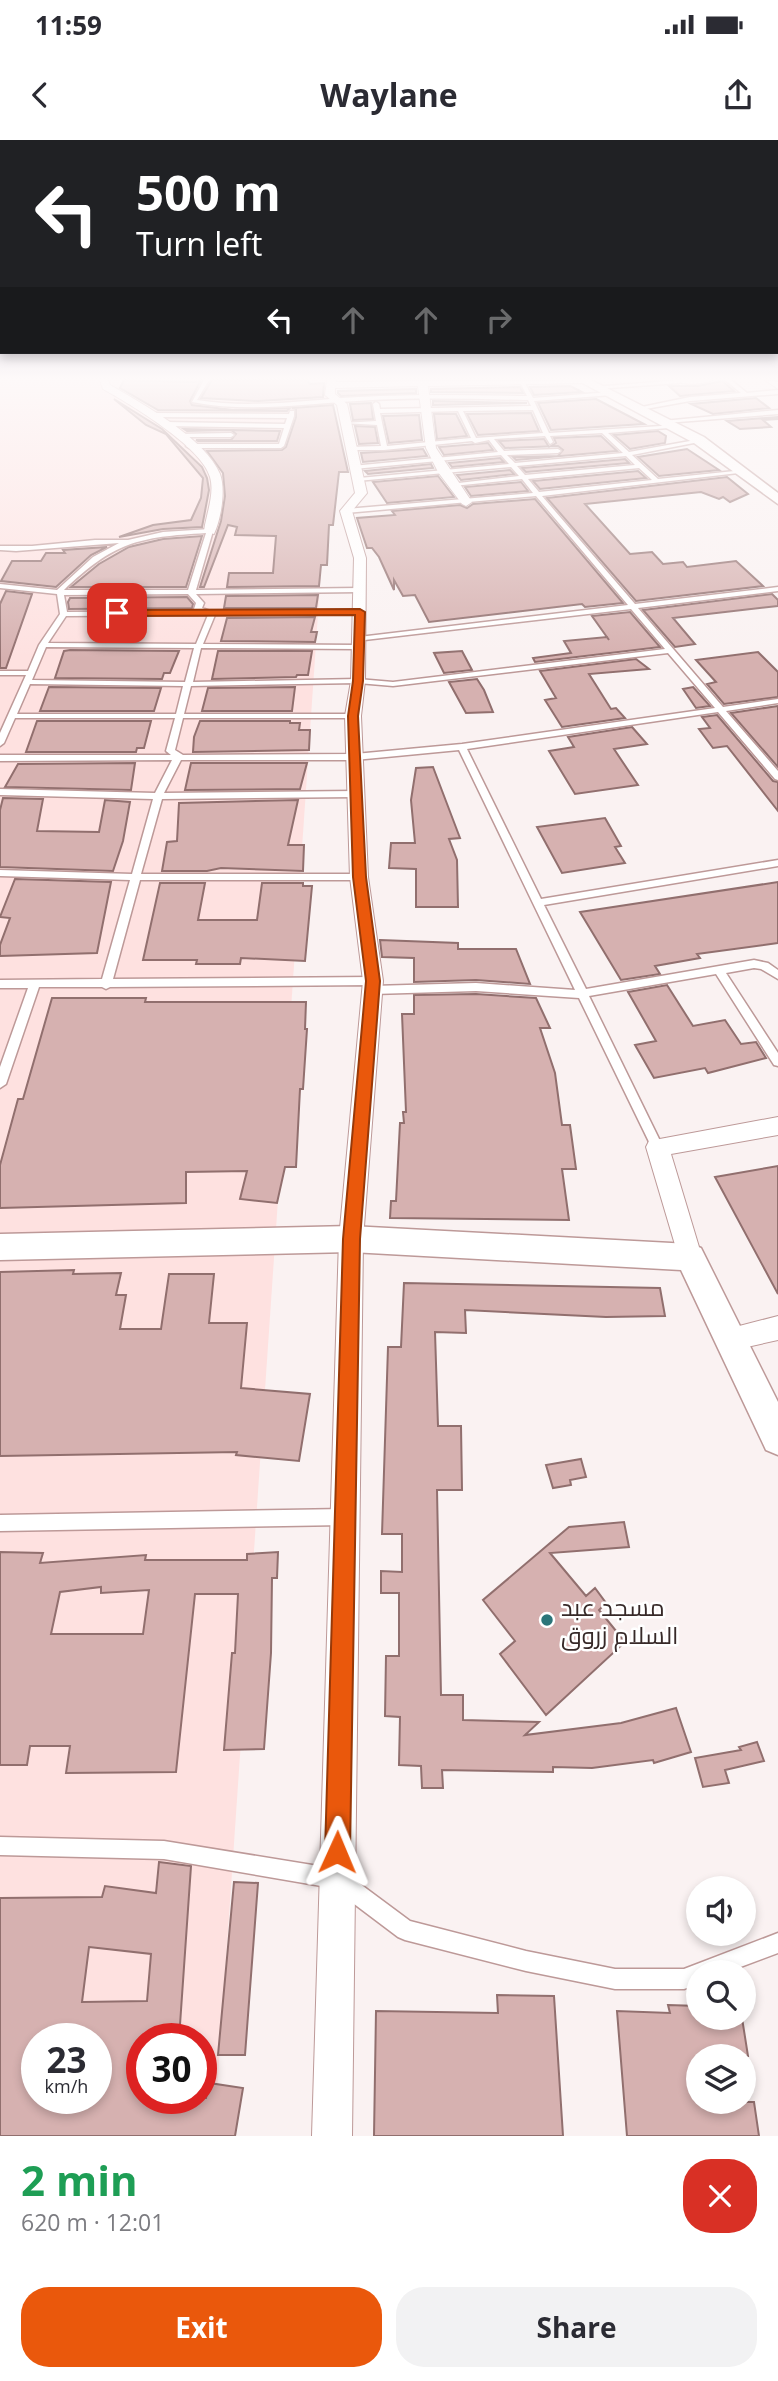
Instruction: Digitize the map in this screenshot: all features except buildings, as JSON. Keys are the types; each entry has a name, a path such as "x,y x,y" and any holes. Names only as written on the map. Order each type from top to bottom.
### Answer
{"street":[{"path":"210,531 217,481 215,473"},
{"path":"332,2136 351,1239 373,985 359,877 353,716 358,681 360,558 346,511 361,493 356,473"},
{"path":"445,473 466,502"},
{"path":"746,473 772,489 778,500"},
{"path":"778,1126 657,1147 690,1257 778,1438"},
{"path":"0,1247 351,1239 690,1257"},
{"path":"729,1339 778,1328"}],"lane":[{"path":"521,473 778,777"},
{"path":"453,484 561,473"},
{"path":"577,473 591,489"},
{"path":"648,473 657,482"},
{"path":"346,511 466,502 734,473"},
{"path":"0,548 31,550 94,540 127,541 151,535 210,531 191,593"},
{"path":"60,590 83,567 127,541"},
{"path":"0,586 70,593 191,593 360,601"},
{"path":"43,645 198,647 359,643 778,589"},
{"path":"0,743 43,645 64,614 60,590"},
{"path":"191,593 200,603 198,609 212,614"},
{"path":"64,614 212,614 360,601"},
{"path":"179,756 170,751 198,647 212,614"},
{"path":"0,673 28,677 188,684 358,681 393,684 672,650"},
{"path":"0,758 355,757 463,747 778,701"},
{"path":"12,716 353,716"},
{"path":"463,747 657,1147"},
{"path":"106,985 158,796 179,756"},
{"path":"0,792 158,796 356,794"},
{"path":"538,903 778,863"},
{"path":"0,873 136,877 359,877"},
{"path":"0,985 373,985 581,994 718,968 754,964 764,966 778,975"},
{"path":"718,968 778,1062"},
{"path":"0,1084 34,985"},
{"path":"0,1523 344,1517"},
{"path":"0,1846 164,1850 337,1879 405,1930 526,1961 615,1979 686,1978"},
{"path":"734,1960 778,1943"}],"shaded area":[{"path":"0,473 328,473 217,2092 217,2023 126,2023 126,2114 216,2114 214,2136 0,2136"}],"place":[{"name":"مسجد عبد السلام زروق","path":"547,1620"}],"route":[{"path":"117,613 360,612 358,681 353,716 359,877 373,981 351,1239 337,1852"}]}
